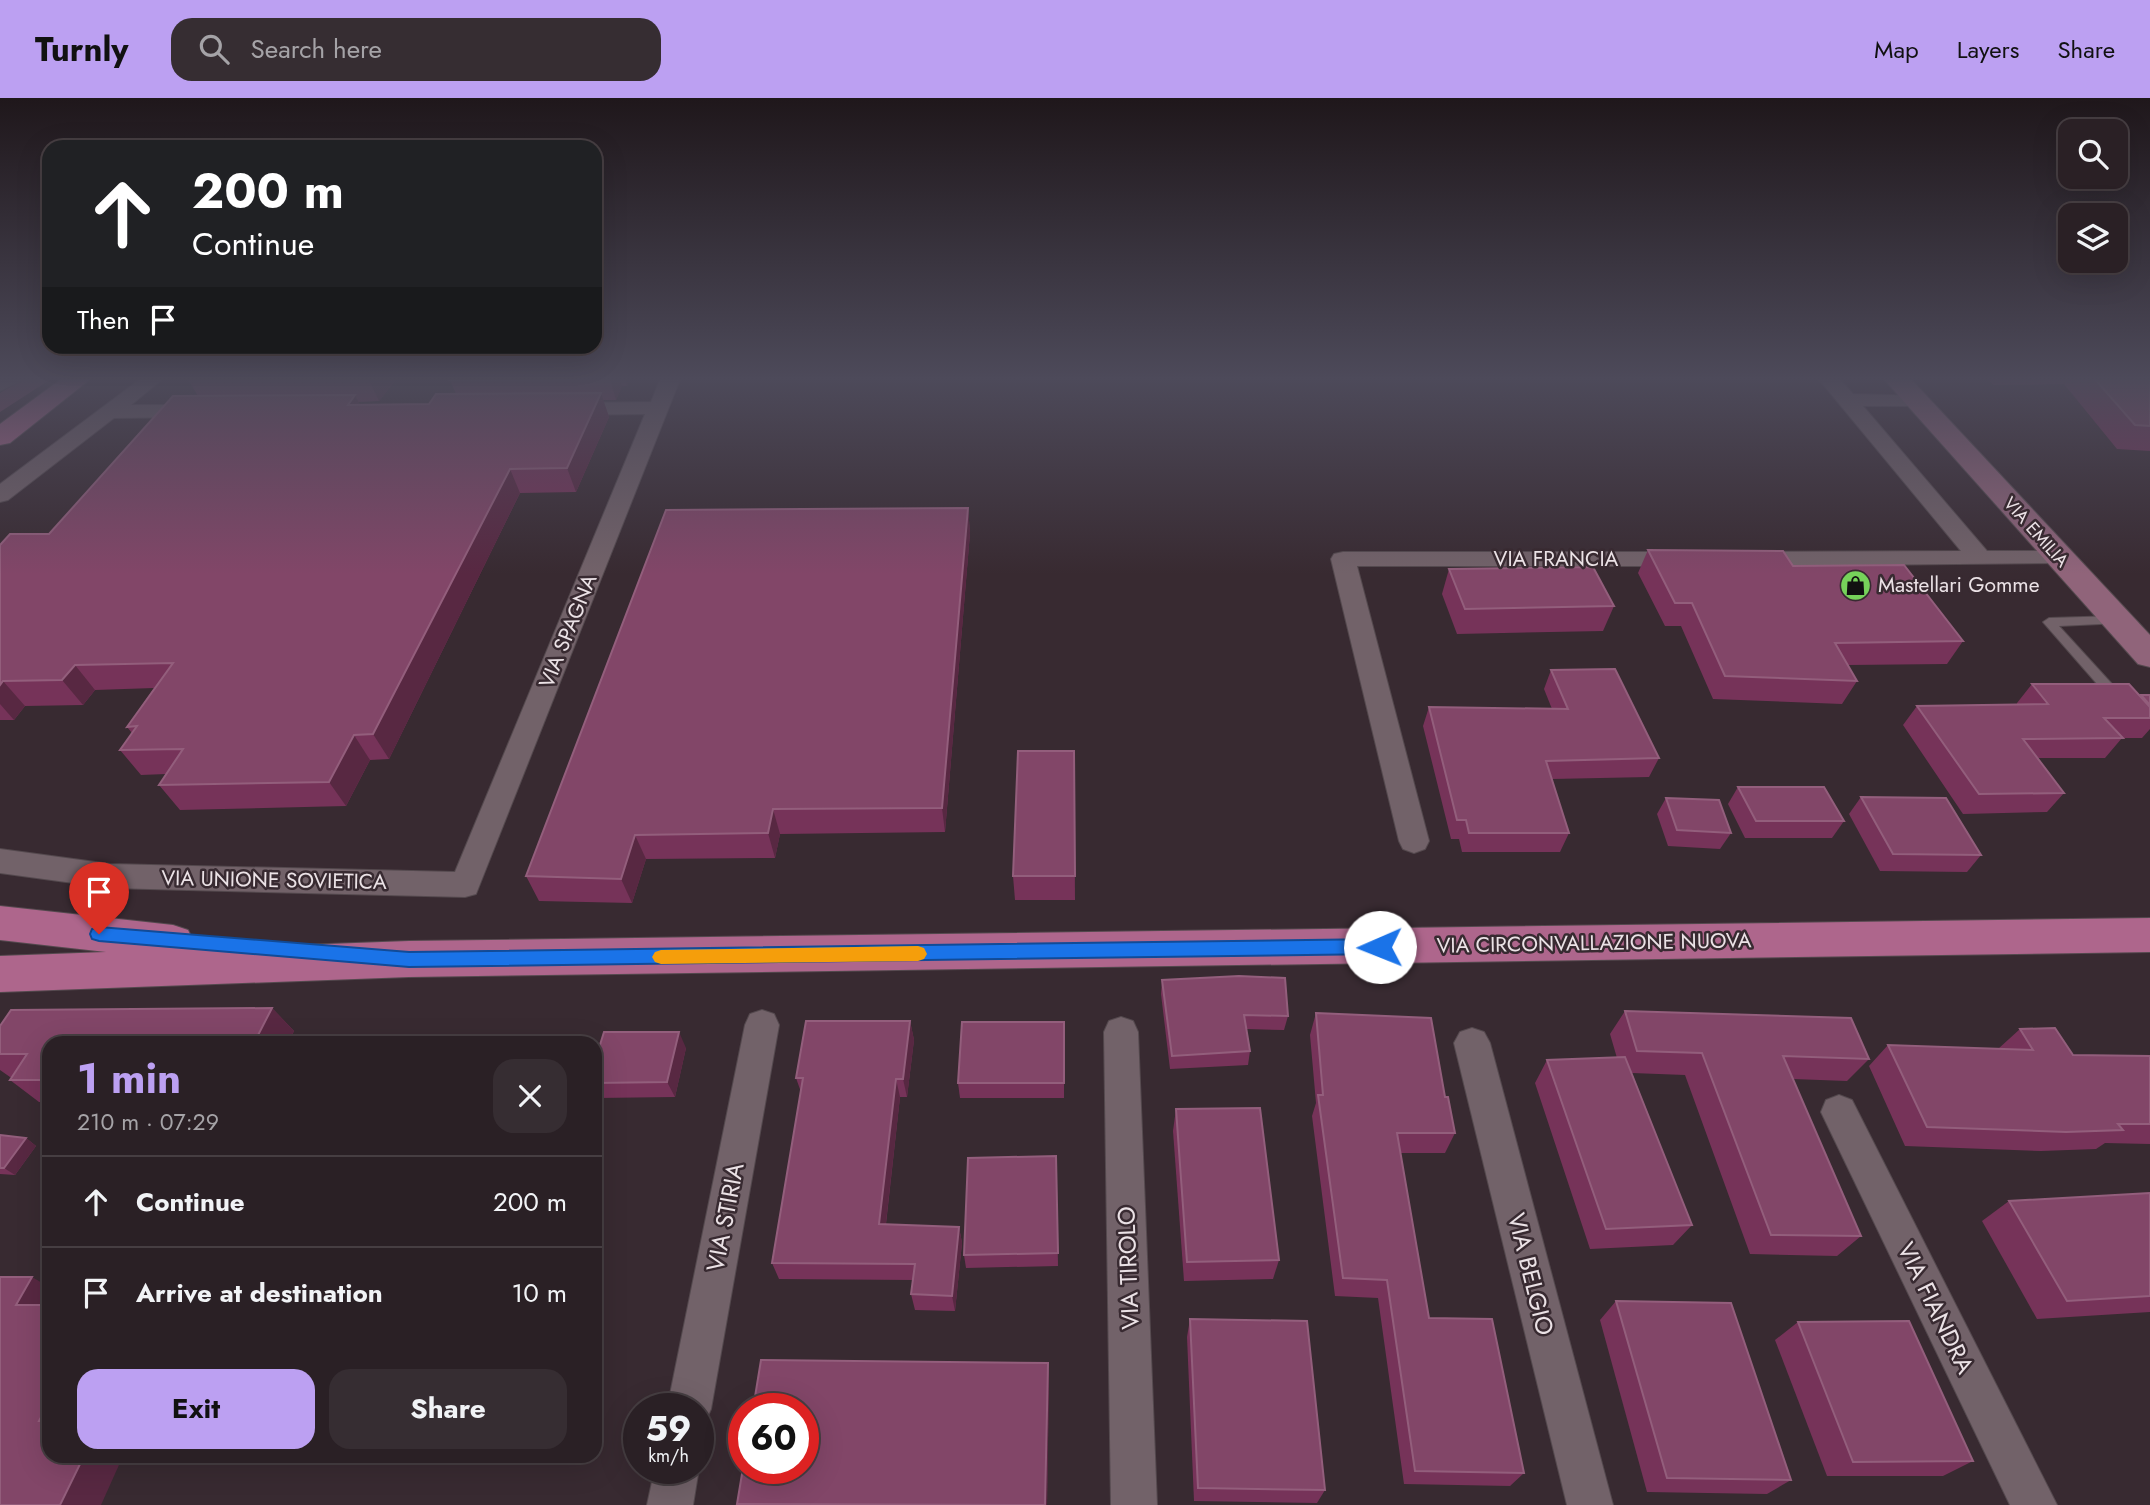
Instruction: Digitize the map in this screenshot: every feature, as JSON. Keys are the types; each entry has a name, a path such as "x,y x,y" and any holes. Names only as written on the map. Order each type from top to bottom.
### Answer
{"main road":[{"name":"VIA EMILIA","path":"1955,443 2150,656"},
{"path":"0,923 173,942"},
{"name":"VIA CIRCONVALLAZIONE NUOVA","path":"0,974 409,959 2150,935"},
{"name":"VIA CIRCONVALLAZIONE NUOVA","path":"0,951 173,942 409,959"}],"street":[{"path":"0,495 67,443"},
{"name":"VIA SPAGNA","path":"465,885 644,443"},
{"path":"1883,443 1980,558"},
{"name":"VIA FRANCIA","path":"1414,841 1343,559 2060,558"},
{"name":"VIA UNIONE SOVIETICA","path":"0,861 110,876 465,885"},
{"name":"VIA STIRIA","path":"692,1393 762,1025"},
{"name":"VIA TIROLO","path":"1121,1032 1134,1505"},
{"name":"VIA BELGIO","path":"1472,1043 1591,1505"},
{"name":"VIA FIANDRA","path":"1839,1112 2034,1505"},
{"path":"670,1505 674,1484"}],"lane":[{"path":"2117,620 2049,622 2122,704"}],"building":[{"path":"131,443 578,443 567,468 510,469 373,734 354,735 329,782 159,785 183,749 120,750 137,726 127,727 173,663 75,665 62,680 3,681 0,685 0,545 10,534 49,534"},
{"path":"968,508 942,808 773,809 768,833 635,835 621,879 526,876 666,510"},
{"path":"1648,550 1783,551 1793,566 1904,565 1963,641 1835,643 1857,681 1725,676 1692,603 1675,603"},
{"path":"1593,567 1614,606 1465,609 1449,569"},
{"path":"1615,669 1659,758 1546,761 1569,833 1469,833 1466,820 1457,820 1429,707 1568,709 1551,670"},
{"path":"2032,684 2129,684 2150,707 2150,718 2104,718 2123,738 2023,739 2064,793 1979,794 1917,706 2048,704"},
{"path":"2141,695 2150,695 2150,705"},
{"path":"1018,751 1074,751 1075,876 1013,876"},
{"path":"1738,787 1824,787 1844,821 1756,821"},
{"path":"1861,797 1946,798 1981,855 1893,854"},
{"path":"1666,798 1719,800 1731,833 1677,830"},
{"path":"1239,976 1285,978 1288,1016 1244,1015 1250,1051 1172,1056 1162,980"},
{"path":"272,1008 258,1036 42,1036 42,1080 10,1080 27,1054 0,1054 0,1026 11,1010"},
{"path":"1625,1011 1851,1018 1869,1059 1783,1056 1861,1236 1771,1235 1702,1053 1637,1051"},
{"path":"1316,1013 1431,1018 1445,1097 1448,1097 1455,1133 1397,1133 1429,1318 1492,1319 1524,1473 1415,1471 1387,1280 1343,1278 1318,1095 1323,1095"},
{"path":"806,1021 910,1021 903,1079 896,1079 879,1224 959,1227 952,1296 911,1294 915,1264 772,1263 803,1078 796,1078"},
{"path":"962,1022 1064,1022 1064,1083 958,1083"},
{"path":"2055,1028 2073,1055 2150,1056 2150,1124 2118,1124 2123,1130 2066,1132 1927,1127 1888,1045 2033,1050 2020,1029"},
{"path":"604,1032 679,1032 667,1082 602,1083"},
{"path":"1625,1057 1692,1225 1606,1229 1547,1060"},
{"path":"1260,1108 1279,1260 1187,1262 1176,1109"},
{"path":"0,1135 26,1138 4,1168 0,1168"},
{"path":"1056,1156 1058,1253 964,1255 968,1158"},
{"path":"2150,1193 2150,1296 2067,1301 2009,1201"},
{"path":"0,1277 32,1277 16,1305 42,1305 42,1415 39,1421 42,1421 42,1463 81,1463 60,1505 0,1505"},
{"path":"1616,1301 1731,1303 1791,1480 1667,1478"},
{"path":"1190,1319 1307,1321 1325,1490 1198,1488"},
{"path":"1909,1321 1973,1461 1853,1462 1798,1322"},
{"path":"761,1360 1048,1363 1045,1505 737,1504 740,1484 819,1484 819,1393 756,1393"}],"slow traffic":[{"path":"661,957 918,954"}],"place":[{"name":"Mastellari Gomme","path":"1855,585"}],"route":[{"path":"99,934 409,959 1380,947"}]}
